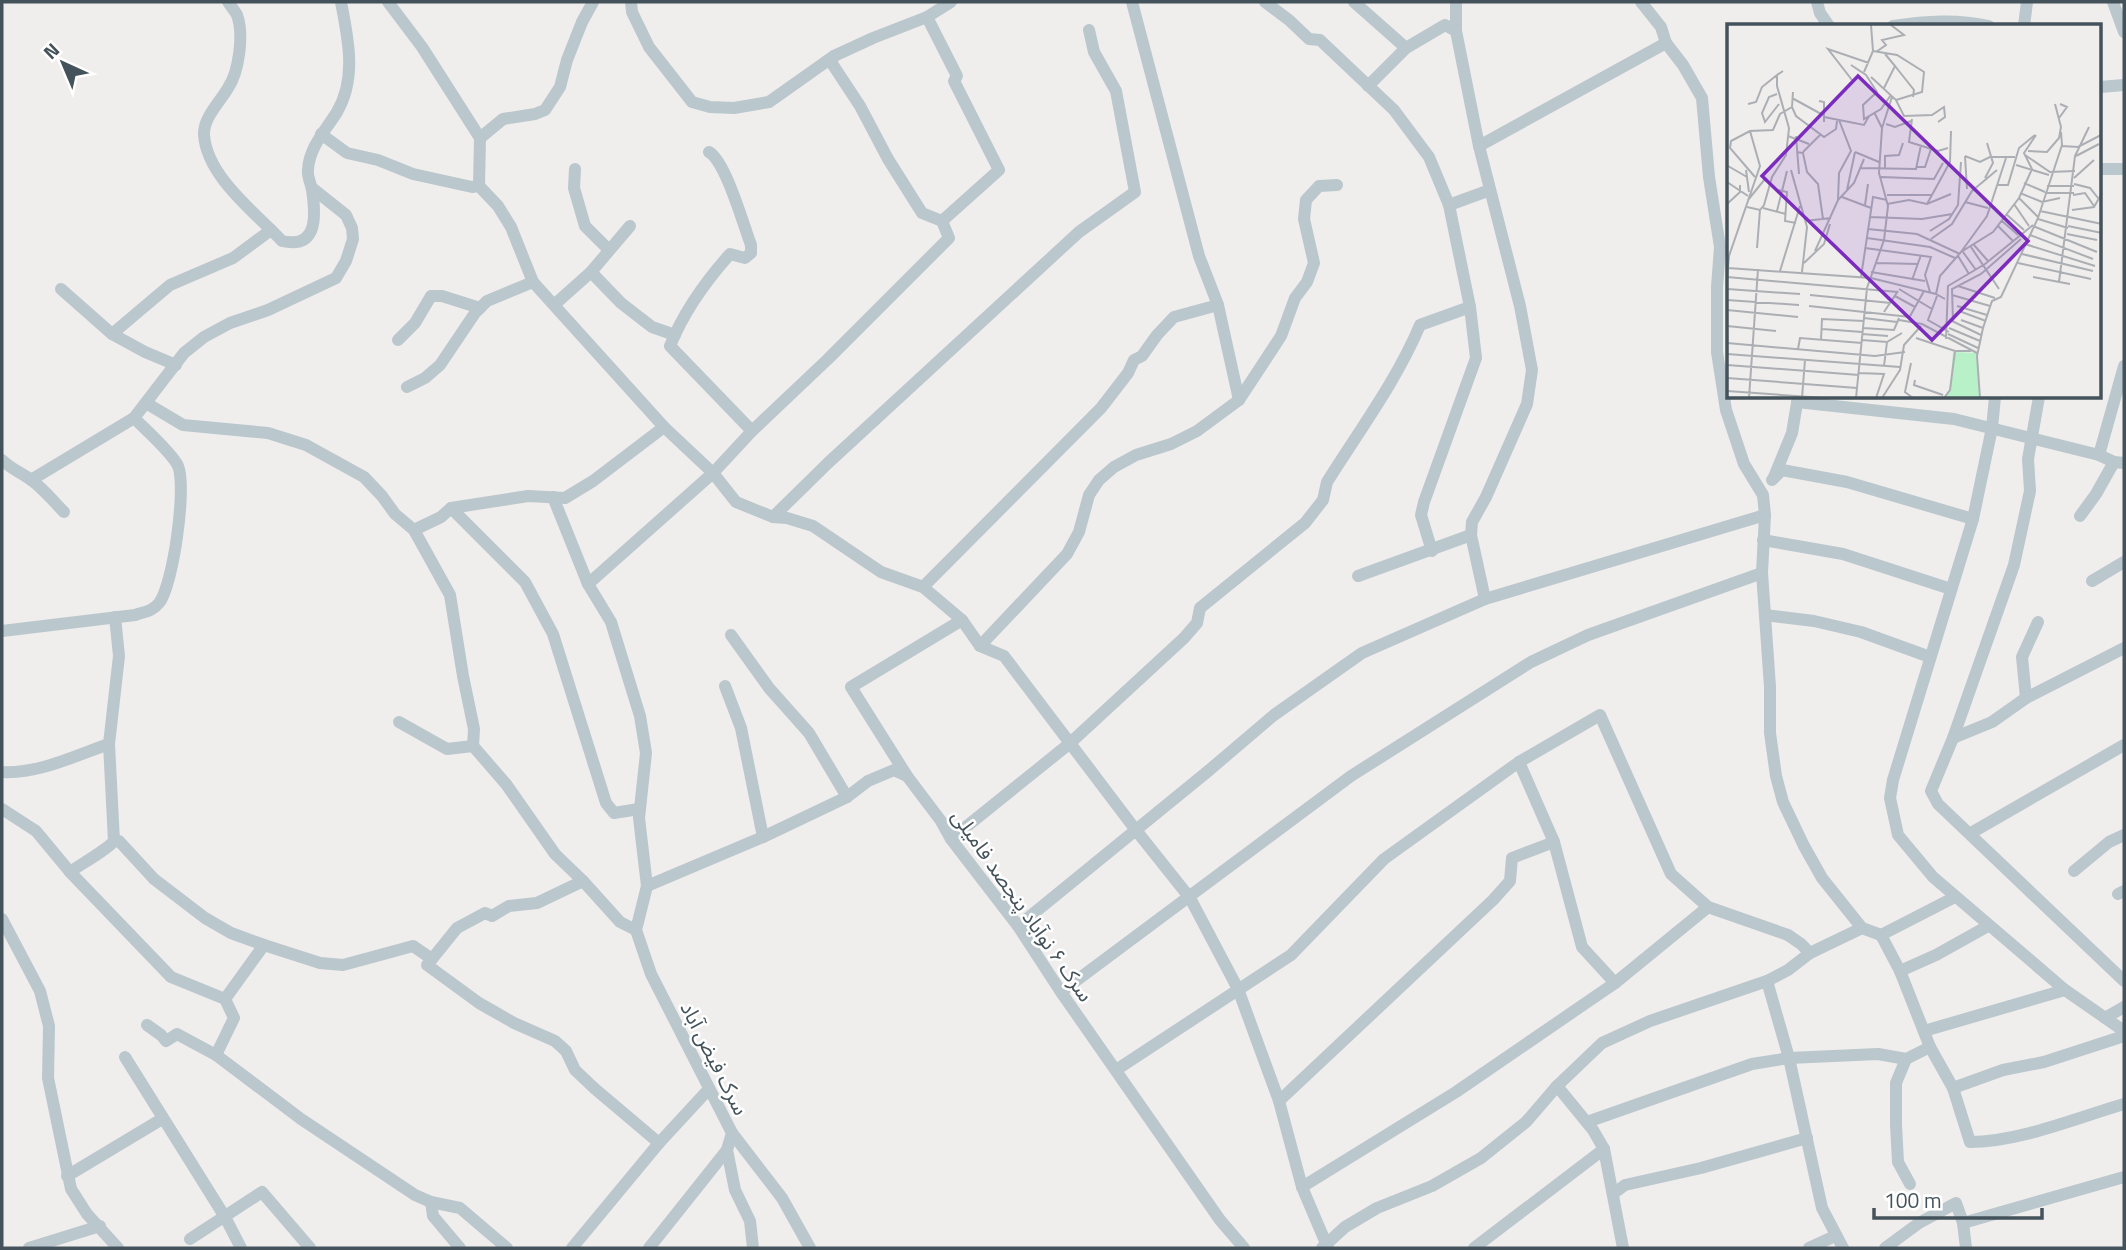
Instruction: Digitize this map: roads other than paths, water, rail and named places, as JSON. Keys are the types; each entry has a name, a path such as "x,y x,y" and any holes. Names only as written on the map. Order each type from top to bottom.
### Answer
{"street":[{"path":"228,2 237,16 240,49 230,85 209,117 203,134 209,154 227,186 282,241 292,243 299,243 308,236 313,227 312,188 307,171 321,134 337,112 347,87 348,41 341,2"},
{"path":"388,2 422,47 480,138 479,186 498,206 511,227 533,282 664,427 713,473 736,502 773,517 813,526 881,572 923,587 962,620 979,646 1004,656 1190,898 1238,989 1279,1101 1302,1186 1325,1247 1345,1227 1377,1208 1432,1186 1481,1158 1526,1122 1557,1086 1602,1043 1650,1021 1767,981 1788,970 1810,953 1862,928"},
{"path":"480,138 503,119 545,110 560,87 566,60 593,2"},
{"path":"631,2 632,12 649,47 692,102 710,107 734,108 769,102 834,56 927,18 950,2"},
{"path":"1132,2 1199,256 1218,304 1240,400"},
{"path":"1265,2 1309,38 1320,40 1394,110 1429,157 1449,205 1470,307 1476,358 1421,515 1432,551"},
{"path":"1354,2 1406,48"},
{"path":"1456,2 1456,31 1479,146 1520,306 1532,370 1527,404 1486,497 1472,522 1471,535 1485,599"},
{"path":"1640,2 1661,27 1666,43 1683,65 1702,98 1709,177 1720,247 1716,326 1724,398 1744,464 1763,495 1765,515 1762,573 1770,733 1783,802 1822,878 1862,928 1881,934 1955,897"},
{"path":"1817,2 1828,24"},
{"path":"2024,24 2028,2"},
{"path":"2113,2 2124,32"},
{"path":"927,18 957,76 954,82 999,170 942,221"},
{"path":"1906,24 1967,21 1980,24"},
{"path":"1368,86 1406,48 1445,25 1456,31"},
{"path":"773,517 866,427 1079,232 1135,192 1116,91 1094,52 1089,30"},
{"path":"1479,146 1666,43"},
{"path":"588,584 713,473 752,431 949,238 942,221 922,213 888,159 860,106 831,62 834,56"},
{"path":"2102,87 2124,85"},
{"path":"321,134 348,153 378,160 413,174 472,187 479,186"},
{"path":"709,152 716,156 728,182 751,245 751,253 746,258 730,254 698,292 670,346 752,431"},
{"path":"575,169 574,188 584,226 609,250"},
{"path":"2102,169 2124,169"},
{"path":"979,646 1067,554 1079,532 1088,495 1099,480 1114,467 1136,455 1171,444 1197,431 1240,400 1280,336 1294,298 1307,282 1314,263 1304,219 1306,200 1318,186 1337,185"},
{"path":"31,480 134,418 184,353 204,337 336,278 346,261 353,239 352,228 346,215 312,188"},
{"path":"1449,205 1490,190"},
{"path":"554,305 590,272 630,226"},
{"path":"112,334 170,285 233,258 271,230"},
{"path":"590,272 621,303 652,327 675,335"},
{"path":"407,387 425,379 440,365 487,301 533,282"},
{"path":"61,289 112,334 176,365"},
{"path":"398,340 415,323 432,296 442,296 480,308"},
{"path":"923,587 1101,408 1128,373 1134,360 1142,356 1174,317 1218,304"},
{"path":"951,839 1069,744 1184,638 1197,623 1200,608 1305,523 1323,500 1327,482 1394,376 1420,325 1470,307"},
{"path":"2099,455 2124,366"},
{"path":"1994,399 1992,428 1973,519 1893,779 1890,798 1898,835 1933,877 2064,990 2124,1031"},
{"path":"2039,399 2028,459 2030,491 2014,565 1953,738 1931,791 1938,804 2124,981"},
{"path":"1763,495 1792,433 1798,400 1954,419 2119,462 2080,516"},
{"path":"146,403 183,425 268,433 306,445 364,477 395,514 414,530 450,595 474,729 473,746 506,784 555,854 620,922 636,930 647,886 639,809 646,753 640,716 611,622 588,584 552,497"},
{"path":"2,631 115,617 153,609 161,601 170,570 183,485 178,464 134,418"},
{"path":"414,530 441,511 528,496 565,498 593,481 664,427"},
{"path":"2,460 7,474 31,480 64,512"},
{"path":"1772,480 1782,470 1847,482 1973,519"},
{"path":"441,511 525,582 553,634 606,803 614,813 639,809"},
{"path":"1018,926 1273,715 1362,653 1485,599 1765,515"},
{"path":"1358,576 1471,535"},
{"path":"1763,540 1843,554 1951,589"},
{"path":"2092,581 2124,562"},
{"path":"1061,992 1351,776 1531,662 1588,635 1762,573"},
{"path":"1765,615 1814,621 1861,632 1930,657"},
{"path":"70,872 114,841 109,744 119,656 115,617"},
{"name":"سرک ۶ نوآباد پنجصد فامیلی","path":"962,620 851,687 907,776 941,821 951,839 1018,926 1220,1220 1244,1248"},
{"path":"2026,698 2022,657 2038,622"},
{"path":"732,635 769,688 808,733 847,797"},
{"path":"1953,738 1992,722 2026,698 2124,649"},
{"path":"725,686 741,728 762,837"},
{"path":"1116,1070 1291,955 1384,859 1519,762 1600,715 1671,874 1708,907 1788,935 1810,953"},
{"path":"399,722 447,749 473,746"},
{"path":"2,772 20,773 38,769 109,744"},
{"path":"1971,833 2124,745"},
{"path":"1519,762 1554,842 1582,947 1615,983"},
{"path":"647,886 847,797 868,781 894,770 907,776"},
{"path":"2,809 36,831 70,872 171,977 225,999 234,1018 216,1055"},
{"path":"2074,871 2109,842 2124,835"},
{"path":"114,841 118,841 154,879 205,918 231,933 320,963 343,965 413,946 432,959"},
{"path":"1279,1101 1493,900 1510,881 1512,858 1554,842"},
{"path":"583,881 537,902 509,906 492,916 485,914 457,928 427,965 479,1003 514,1023 555,1041 566,1051 575,1070 659,1143"},
{"path":"1302,1186 1456,1092 1615,983 1708,907"},
{"path":"2,919 40,991 49,1026 48,1077 71,1189 118,1248"},
{"path":"1900,971 1964,941 1988,926"},
{"name":"سرک فيض آباد","path":"636,930 650,974 732,1133 727,1150 735,1190 750,1221 753,1248"},
{"path":"1881,934 1900,971 1930,1047 1953,1088 1969,1142 1987,1142 2124,1104"},
{"path":"225,999 264,945"},
{"path":"1767,981 1789,1058 1822,1208 1843,1248"},
{"path":"1924,1031 2064,990"},
{"path":"2105,1017 2124,1007"},
{"path":"147,1025 166,1041 177,1034 216,1055 301,1119 415,1195 431,1202 460,1208 507,1248"},
{"path":"1953,1088 2003,1070 2044,1062 2124,1036"},
{"path":"1587,1122 1752,1064 1789,1058 1878,1054 1906,1059 1930,1047"},
{"path":"125,1057 225,1217 241,1248"},
{"path":"1906,1059 1896,1083 1896,1125 1898,1162 1910,1184"},
{"path":"1557,1086 1587,1122 1604,1149 1623,1248"},
{"path":"572,1248 659,1143 708,1090"},
{"path":"67,1176 162,1119"},
{"path":"732,1133 782,1198 810,1248"},
{"path":"1614,1193 1625,1185 1701,1168 1807,1138"},
{"path":"1474,1248 1604,1149"},
{"path":"649,1248 727,1150"},
{"path":"1964,1223 2124,1177"},
{"path":"190,1240 262,1192 310,1248"},
{"path":"431,1202 433,1216 460,1248"},
{"path":"1885,1248 1919,1223 1956,1203 1964,1223 1966,1248"},
{"path":"33,1248 100,1226"},
{"path":"1809,1248 1835,1236"}]}
